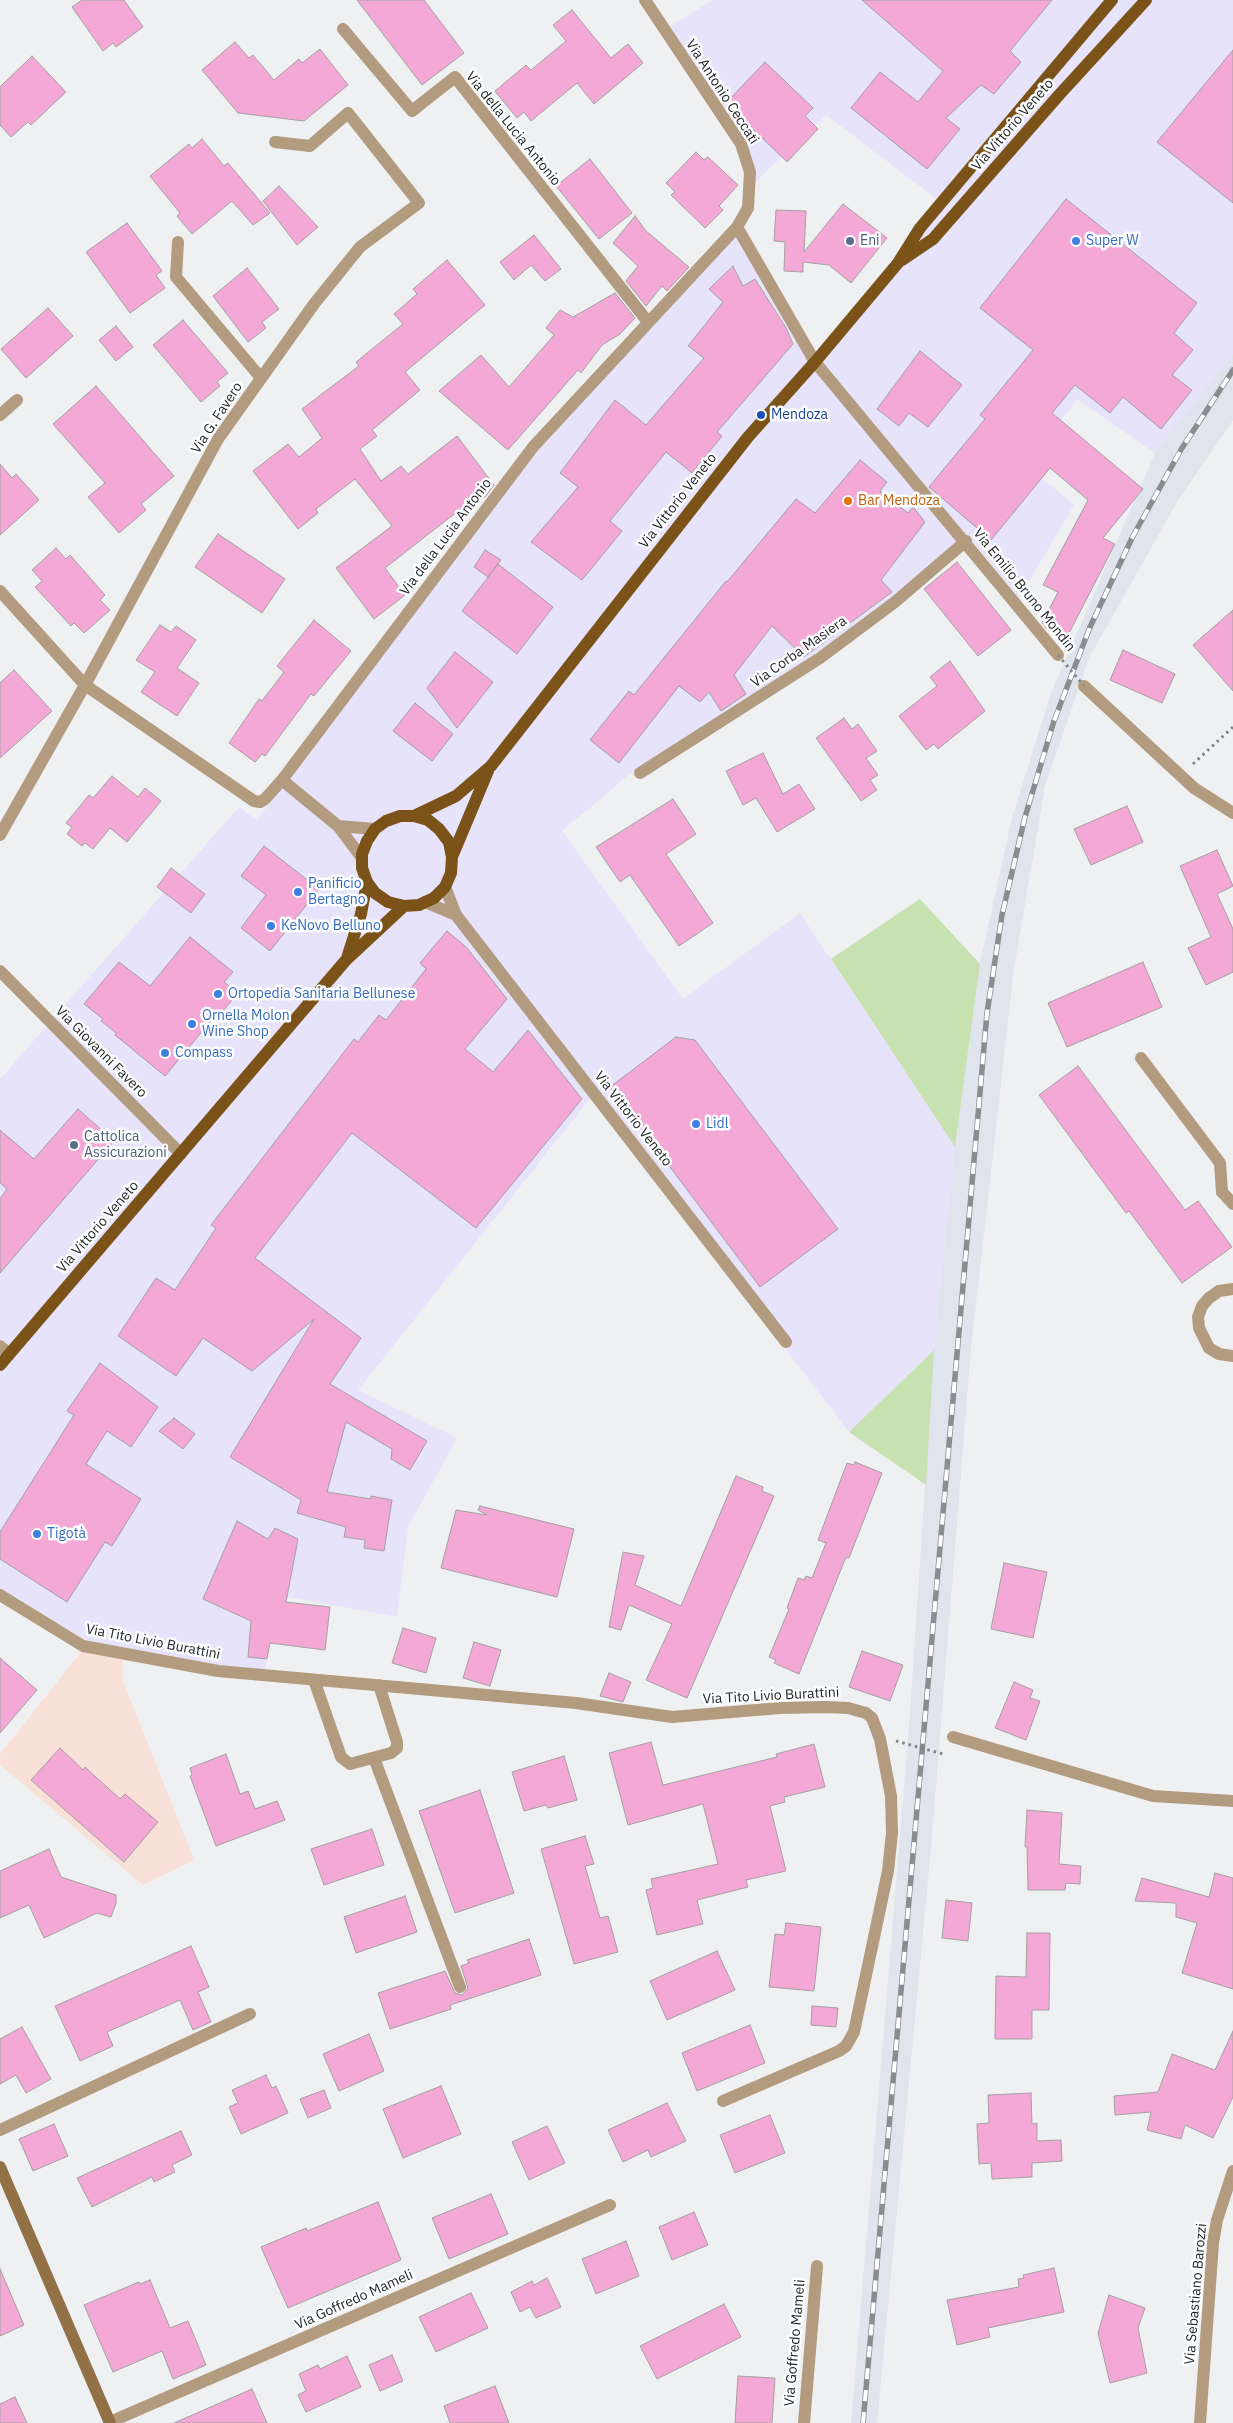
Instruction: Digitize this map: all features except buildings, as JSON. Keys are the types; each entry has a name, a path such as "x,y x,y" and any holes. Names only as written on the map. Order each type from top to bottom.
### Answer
{"main road":[{"name":"Via Vittorio Veneto","path":"375,829 386,821 400,816 414,816 456,796 491,766 728,462 898,263 920,228 1112,0"},
{"name":"Via Vittorio Veneto","path":"898,263 933,239 1059,95 1146,0"},
{"name":"Via Vittorio Veneto","path":"445,887 451,873 452,857 471,808 491,766"},
{"path":"414,816 428,820 439,829 448,842 452,857"},
{"path":"362,858 367,841 375,829"},
{"name":"Via Vittorio Veneto","path":"346,960 361,914 367,882 362,868 362,858"},
{"path":"367,882 375,893 388,902 404,906 426,902 434,898 445,887"},
{"name":"Via Vittorio Veneto","path":"0,1365 5,1350 180,1154 346,960 404,906"}],"street":[{"name":"Via Antonio Ceccati","path":"645,0 741,144 750,172 751,198 748,208 737,227"},
{"name":"Via della Lucia Antonio","path":"343,29 412,111 455,77 648,322"},
{"name":"Via G. Favero","path":"85,685 218,439 314,304 360,247 419,203 348,113 310,146 275,142"},
{"name":"Via della Lucia Antonio","path":"0,591 85,685 254,800 260,802 282,780 533,447 737,227"},
{"path":"737,227 815,362"},
{"path":"178,242 176,277 261,378"},
{"name":"Via Emilio Bruno Mondin","path":"815,362 966,541 1058,655"},
{"path":"0,414 17,400"},
{"name":"Via Corba Masiera","path":"640,773 820,658 895,602 966,541"},
{"path":"0,835 85,685"},
{"path":"1084,686 1194,788 1233,813"},
{"path":"282,780 338,826 362,858"},
{"path":"338,826 375,829"},
{"path":"445,887 456,916"},
{"path":"426,902 456,916"},
{"name":"Via Vittorio Veneto","path":"456,916 786,1342"},
{"name":"Via Giovanni Favero","path":"0,971 180,1154"},
{"path":"1141,1058 1220,1164 1222,1192 1233,1204"},
{"path":"1233,1289 1218,1291 1209,1298 1202,1306 1198,1317 1198,1328 1209,1348 1219,1354 1233,1356"},
{"name":"Via Tito Livio Burattini","path":"0,1595 83,1646 218,1671 576,1703 672,1717 826,1707 858,1709 872,1718 880,1739 891,1796 892,1833 888,1871 854,2032 846,2046 839,2051 723,2101"},
{"path":"314,1680 343,1760 354,1764 393,1752 398,1745 379,1686"},
{"path":"953,1737 1153,1796 1233,1801"},
{"path":"374,1758 460,1986"},
{"path":"0,2130 250,2014"},
{"name":"Via Goffredo Mameli","path":"0,2167 110,2423 610,2205"},
{"name":"Via Sebastiano Barozzi","path":"1200,2423 1212,2250 1217,2220 1233,2171"},
{"name":"Via Goffredo Mameli","path":"804,2423 817,2266"}],"path":[{"name":"Via Emilio Bruno Mondin","path":"1058,655 1084,686"},
{"path":"1180,775 1233,727"},
{"path":"896,1741 943,1754"}],"shaded area":[{"path":"713,0 1233,0 1233,354 1155,453 1077,399 1027,466 1074,505 1019,598 967,535 863,621 737,706 630,774 562,831 683,999 800,913 955,1147 934,1350 849,1432 592,1096 358,1390 457,1438 408,1527 397,1617 278,1595 265,1670 208,1665 89,1642 0,1589 0,1079 239,807 257,820 538,448 736,220 816,352 946,206 826,115 747,190 738,147 664,30"},
{"path":"1233,354 1233,420 1177,502 1089,658 1045,786 1014,969 971,1348 931,1848 877,2423 851,2423 909,1728 934,1350 955,1147 980,964 1012,818 1051,693 1155,453"},
{"path":"89,1642 124,1649 122,1678 194,1860 143,1885 0,1765 0,1754"}],"green space":[{"path":"920,899 980,964 955,1147 831,959"},
{"path":"934,1350 926,1485 849,1432"}],"railway":[{"path":"863,2423 987,1013 1002,915 1025,817 1054,721 1090,627 1133,536 1182,448 1233,370"}],"place":[{"name":"Eni","path":"850,241"},
{"name":"Super W","path":"1076,241"},
{"name":"Mendoza","path":"761,415"},
{"name":"Bar Mendoza","path":"848,501"},
{"name":"Panificio Bertagno","path":"298,892"},
{"name":"KeNovo Belluno","path":"271,926"},
{"name":"Ortopedia Sanitaria Bellunese","path":"218,994"},
{"name":"Ornella Molon Wine Shop","path":"192,1024"},
{"name":"Compass","path":"165,1053"},
{"name":"Lidl","path":"696,1124"},
{"name":"Cattolica Assicurazioni","path":"74,1145"},
{"name":"Tigotà","path":"37,1534"}]}
